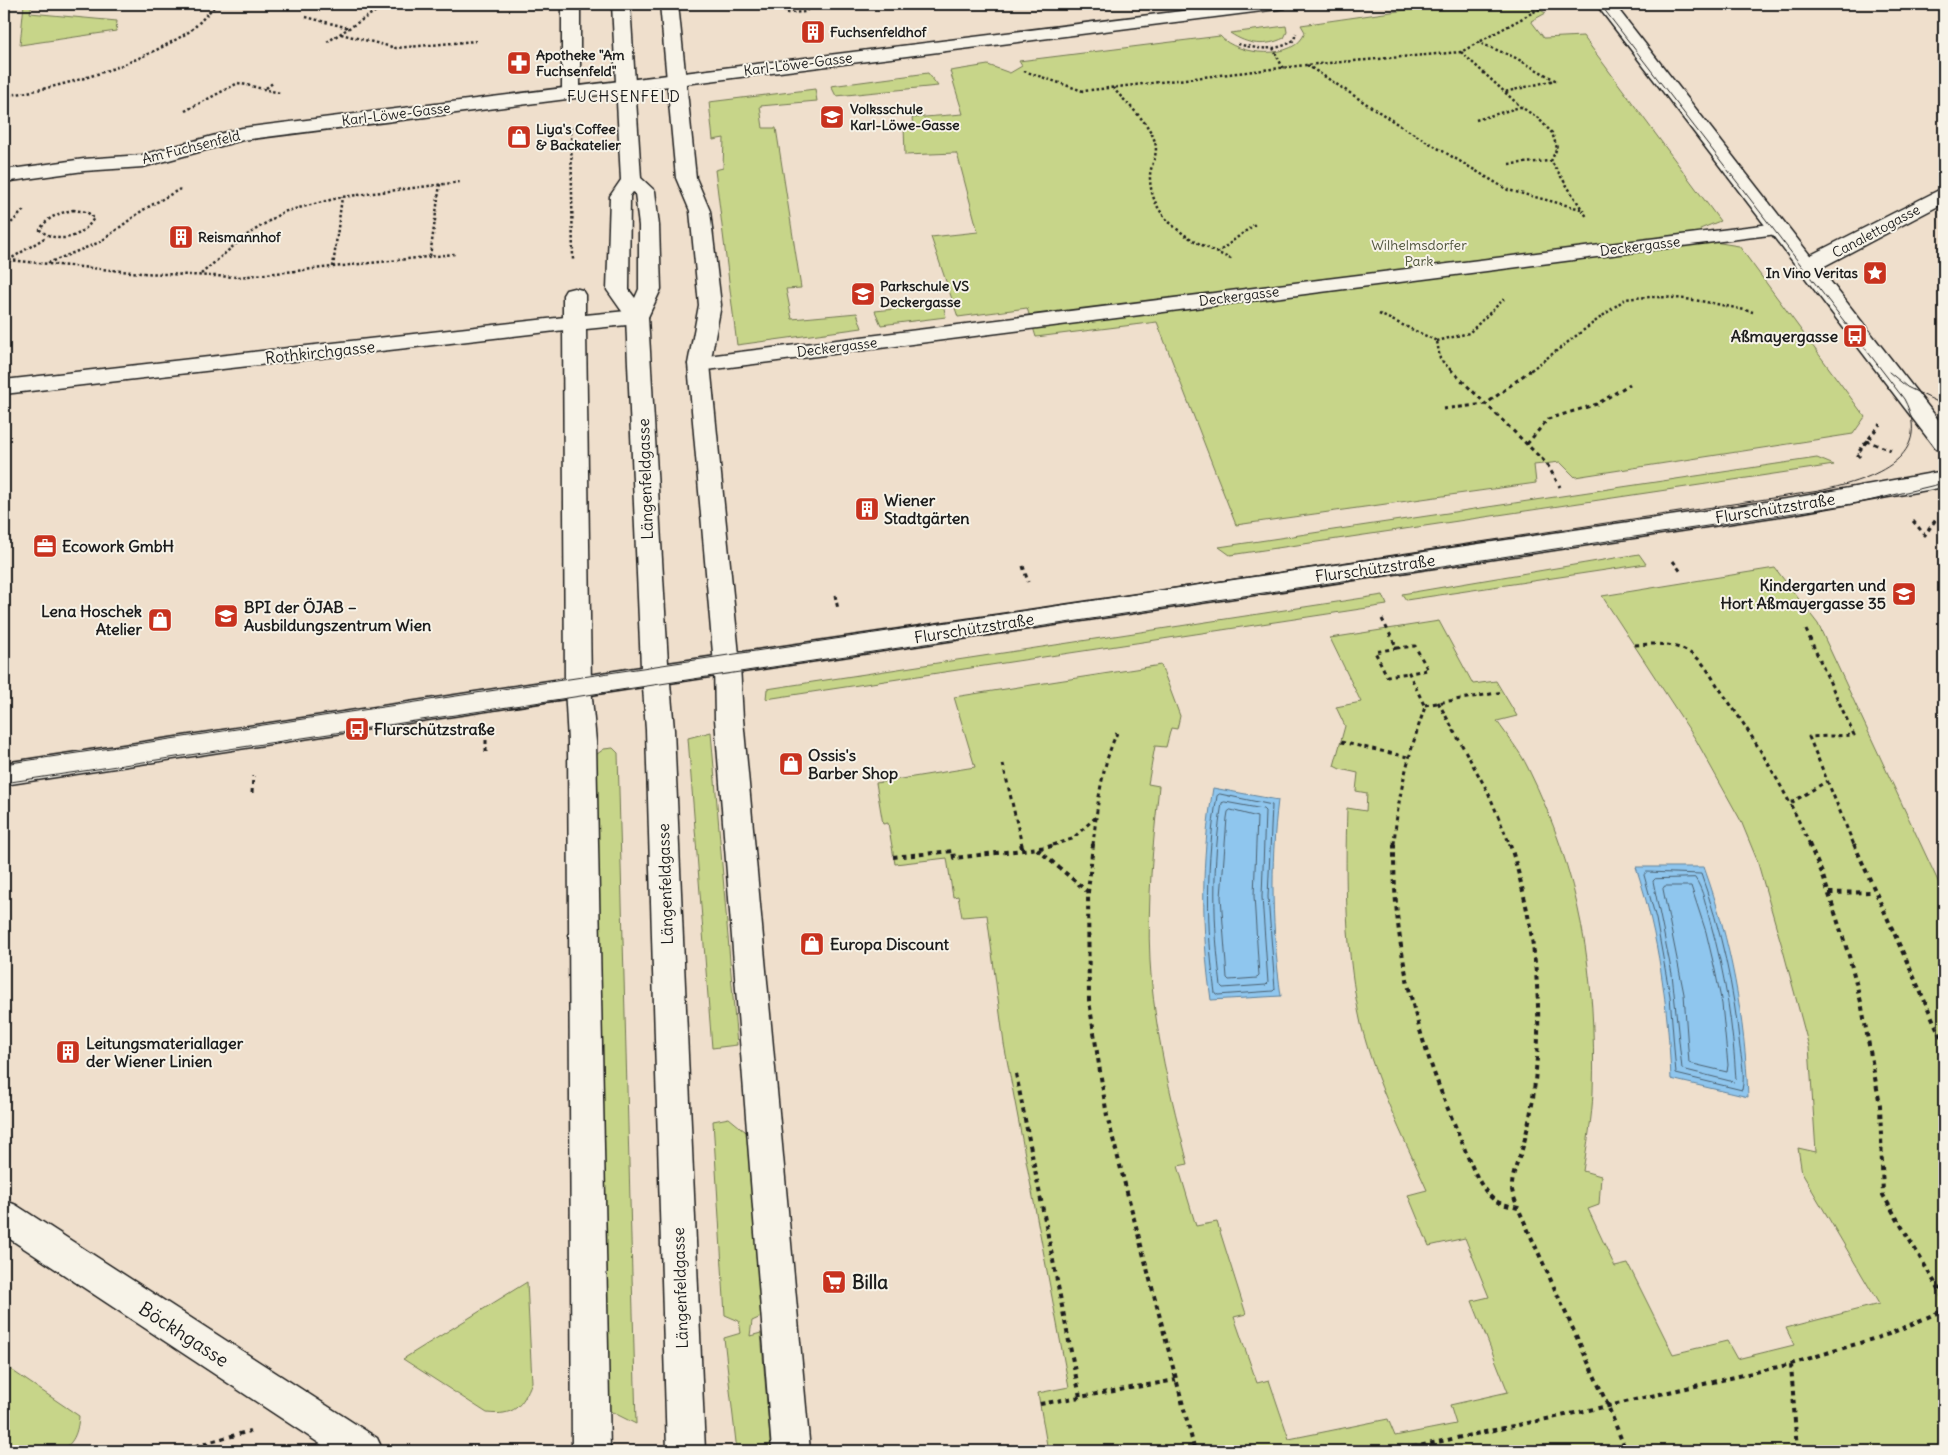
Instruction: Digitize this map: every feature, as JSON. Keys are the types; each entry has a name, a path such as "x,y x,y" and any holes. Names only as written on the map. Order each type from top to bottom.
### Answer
{"street":[{"path":"571,4 571,91"},
{"path":"621,4 631,180 620,196 618,290 637,316"},
{"path":"669,4 686,178 700,211 710,305 699,364 727,665 729,719 791,1451"},
{"name":"Karl-Löwe-Gasse","path":"318,124 1278,4"},
{"path":"1605,4 1944,444"},
{"name":"Am Fuchsenfeld","path":"4,176 84,165 142,161 242,134 318,124"},
{"name":"Längenfeldgasse","path":"631,180 645,191 649,226 650,289 637,316 660,730 686,1451"},
{"name":"Canalettogasse","path":"1807,266 1944,195"},
{"name":"Deckergasse","path":"699,364 1778,228"},
{"path":"574,295 578,687 582,742 592,1451"},
{"name":"Rothkirchgasse","path":"4,387 637,316"},
{"name":"Flurschützstraße","path":"4,774 1793,506 1944,478"},
{"name":"Böckhgasse","path":"4,1216 364,1451"}],"path":[{"path":"4,96 44,90 134,60 188,32 217,4"},
{"path":"249,4 255,5"},
{"path":"327,42 387,4"},
{"path":"785,4 786,13 805,12 812,4"},
{"path":"956,43 1017,69 1083,91 1306,64 1461,52 1548,4"},
{"path":"306,18 350,28"},
{"path":"340,34 396,48 476,41"},
{"path":"1477,42 1514,57 1555,80 1505,92"},
{"path":"1272,48 1283,68"},
{"path":"1461,52 1521,107 1538,118 1552,133 1557,148 1551,161"},
{"path":"1306,64 1399,125 1508,190 1581,209"},
{"path":"265,88 274,82"},
{"path":"1113,88 1154,139 1158,155 1149,178 1155,206 1169,224 1189,240 1267,276 1284,291"},
{"path":"571,91 574,295"},
{"path":"1476,120 1521,107"},
{"path":"1551,161 1592,223"},
{"path":"1509,164 1551,161"},
{"path":"201,274 244,237 283,212 342,197 460,182"},
{"path":"430,256 440,184"},
{"path":"48,263 100,242 143,210 186,186"},
{"path":"333,267 342,197"},
{"path":"4,263 46,237 61,239 78,235 90,228 94,218 87,212 72,210 56,214 44,221 40,230 46,237"},
{"path":"4,224 8,226"},
{"path":"1217,253 1255,224"},
{"path":"4,246 9,260"},
{"path":"9,260 141,273 238,277 455,254"},
{"path":"1320,286 1436,341 1469,333 1517,286 1528,260"},
{"path":"1443,409 1486,404 1625,299 1648,294 1694,299 1753,312"},
{"path":"1436,341 1440,359 1547,464 1560,487"},
{"path":"1527,444 1548,419 1597,404 1630,384"},
{"path":"1925,535 1940,514"},
{"path":"1382,619 1397,648"},
{"path":"1806,630 1854,735 1809,737 1874,892 1944,1044"},
{"path":"1636,645 1668,644 1679,647 1698,658 1743,722 1791,803 1822,873 1849,956 1874,1065 1880,1105 1883,1195 1944,1298"},
{"path":"1415,646 1428,670 1409,673 1387,676 1375,652 1415,646"},
{"path":"1409,673 1425,704 1408,757 1398,801 1394,880 1397,919 1411,1004 1431,1067 1479,1178 1492,1199 1504,1205 1518,1208"},
{"path":"1425,704 1503,692"},
{"path":"1438,702 1480,774 1496,807 1515,862 1525,904 1536,974 1539,1025 1532,1106 1525,1141 1513,1179 1512,1191 1608,1406 1626,1451"},
{"path":"1117,733 1111,746 1096,817 1088,892 1089,1000 1107,1116 1195,1451"},
{"path":"1341,742 1408,757"},
{"path":"1003,764 1023,850"},
{"path":"1791,803 1827,781"},
{"path":"893,856 952,851 954,858 1048,847 1072,839 1096,817"},
{"path":"1037,849 1088,892"},
{"path":"1829,892 1874,892"},
{"path":"1016,1074 1080,1397"},
{"path":"1395,1451 1608,1406 1791,1364 1890,1334 1944,1310"},
{"path":"1791,1364 1797,1451"},
{"path":"1040,1404 1176,1380"},
{"path":"178,1451 308,1415"}],"green space":[{"path":"24,4 32,4 30,13 117,21 116,31 20,45"},
{"name":"Wilhelmsdorfer Park","path":"1447,4 1527,4 1546,13 1531,21 1544,38 1583,36 1720,221 1700,229 1708,241 1739,246 1865,417 1853,434 1575,477 1560,462 1534,465 1536,483 1236,525 1157,322 1036,337 1027,308 958,317 931,237 978,232 958,157 956,153 905,155 904,127 913,126 912,118 963,114 950,71 988,65 1010,73 1022,66 1019,61 1220,36 1228,43 1239,48 1252,51 1279,51 1290,48 1299,41 1305,32 1301,25"},
{"path":"1286,26 1287,32 1284,38 1263,44 1243,40 1230,33"},
{"path":"928,73 938,86 836,96 831,86"},
{"path":"815,89 817,101 760,106 763,128 776,128 801,288 786,289 792,319 857,313 862,328 737,345 715,170 723,168 724,138 713,140 709,102"},
{"path":"943,304 946,317 881,325 875,311"},
{"path":"1817,458 1834,465 1230,555 1219,547"},
{"path":"1639,554 1646,564 1406,600 1402,594"},
{"path":"1775,568 1818,624 1944,894 1944,1451 1048,1451 1038,1393 1069,1387 1004,1044 987,915 962,917 958,896 953,897 947,858 895,864 888,823 883,824 876,783 975,767 954,697 1161,665 1180,716 1177,729 1171,728 1166,747 1155,746 1148,784 1159,786 1149,917 1150,961 1155,1012 1170,1089 1188,1164 1178,1166 1196,1226 1217,1222 1246,1314 1234,1317 1257,1383 1269,1380 1289,1439 1388,1419 1395,1436 1456,1424 1450,1405 1508,1392 1472,1301 1489,1297 1465,1238 1429,1246 1408,1195 1427,1190 1382,1087 1361,1024 1352,970 1347,916 1347,808 1366,811 1367,793 1356,791 1358,773 1334,766 1345,726 1336,707 1361,702 1330,638 1439,621 1473,684 1496,681 1517,716 1497,721 1525,762 1546,807 1561,846 1572,886 1588,966 1592,1007 1592,1102 1583,1171 1601,1176 1599,1205 1588,1209 1615,1267 1628,1264 1673,1354 1727,1341 1737,1359 1794,1345 1786,1328 1879,1304 1802,1173 1798,1148 1816,1152 1809,1047 1757,860 1741,821 1696,740 1602,596"},
{"path":"1383,595 1387,605 766,699 767,689"},
{"path":"711,732 737,1045 712,1048 688,738"},
{"path":"613,748 618,753 636,1424 604,1408 593,757 604,749"},
{"path":"729,1118 751,1136 761,1317 752,1321 750,1336 761,1333 771,1451 737,1451 724,1338 741,1333 739,1321 725,1315 713,1121"},
{"path":"527,1282 532,1382 525,1398 516,1408 504,1413 487,1413 403,1359"},
{"path":"4,1365 79,1416 78,1427 68,1446 58,1451 4,1451"}],"water":[{"path":"1213,788 1278,800 1275,825 1273,898 1281,996 1211,1000 1205,946 1204,867"},
{"path":"1636,867 1704,867 1722,923 1735,981 1744,1038 1748,1097 1671,1079 1668,1025 1661,972 1651,919"}],"tram line":[{"path":"4,764 1819,491 1875,474 1904,453 1911,438 1912,420 1904,399 1600,4"},
{"path":"1889,372 1907,387 1944,405"},
{"path":"4,783 1860,503 1944,483"}],"place":[{"name":"Fuchsenfeldhof","path":"813,32"},
{"name":"Apotheke \"Am Fuchsenfeld\"","path":"519,63"},
{"name":"Volksschule Karl-Löwe-Gasse","path":"832,117"},
{"name":"Liya's Coffee & Backatelier","path":"519,137"},
{"name":"Reismannhof","path":"181,237"},
{"name":"In Vino Veritas","path":"1875,273"},
{"name":"Parkschule VS Deckergasse","path":"863,294"},
{"name":"Aßmayergasse","path":"1855,336"},
{"name":"Wiener Stadtgärten","path":"867,509"},
{"name":"Ecowork GmbH","path":"45,546"},
{"name":"Kindergarten und Hort Aßmayergasse 35","path":"1904,594"},
{"name":"BPI der ÖJAB – Ausbildungszentrum Wien","path":"226,616"},
{"name":"Lena Hoschek Atelier","path":"160,620"},
{"name":"Flurschützstraße","path":"357,729"},
{"name":"Ossis's Barber Shop","path":"791,764"},
{"name":"Europa Discount","path":"812,944"},
{"name":"Leitungsmateriallager der Wiener Linien","path":"68,1052"},
{"name":"Billa","path":"834,1282"}],"district":[{"name":"FUCHSENFELD","path":"624,96"}]}
